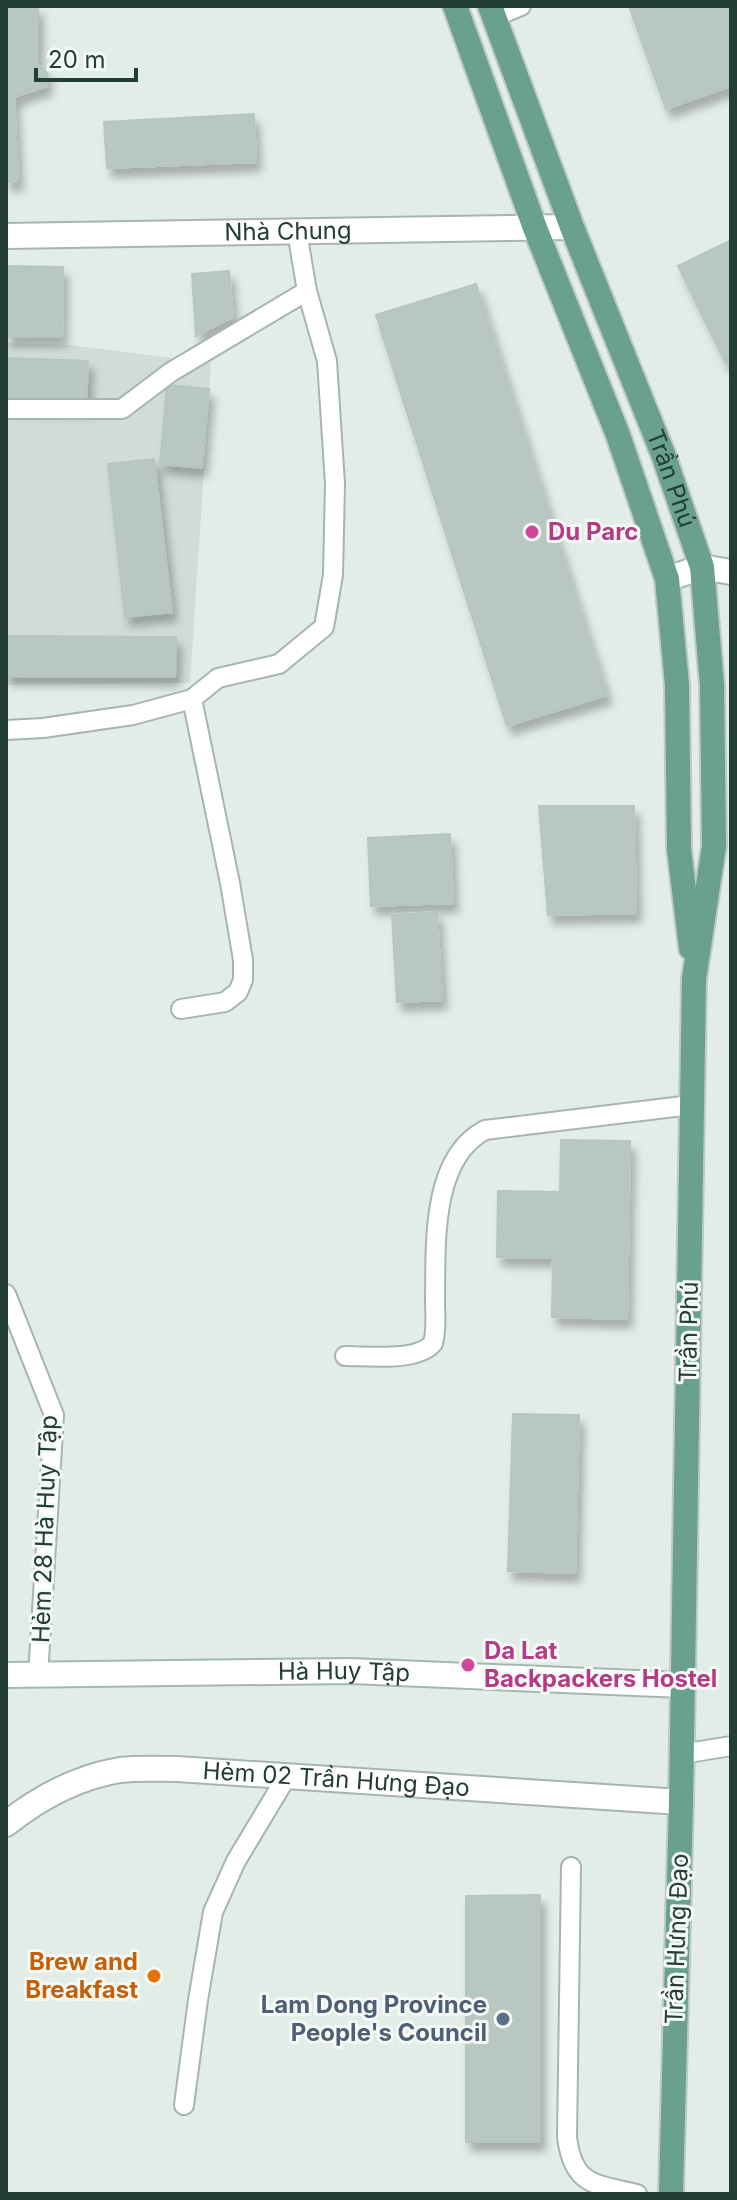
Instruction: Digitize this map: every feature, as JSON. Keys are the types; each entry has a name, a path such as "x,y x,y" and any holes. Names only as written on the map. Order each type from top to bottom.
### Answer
{"main road":[{"name":"Trần Phú","path":"455,6 535,228 618,435 667,579 677,685 679,849 694,979"},
{"name":"Trần Phú","path":"492,11 572,227 663,454 702,567 712,685 714,846 694,979 683,1685"},
{"name":"Trần Hưng Đạo","path":"671,2194 683,1685"}],"street":[{"name":"Nhà Chung","path":"6,236 572,227"},
{"path":"667,579 702,567 731,572"},
{"name":"Hà Huy Tập","path":"6,1675 351,1671 683,1685"},
{"name":"Hẻm 02 Trần Hưng Đạo","path":"6,1824 31,1804 70,1784 120,1770 177,1769 681,1802"}],"lane":[{"path":"492,11 521,6"},
{"path":"6,730 133,715 192,699 218,678 279,664 324,627 333,575 335,484 327,361 307,291 297,232"},
{"path":"6,409 122,409 171,372 307,291"},
{"path":"181,1009 225,1002 238,992 243,980 243,960 230,883 192,699"},
{"path":"345,1356 415,1355 430,1348 433,1343 439,1200 453,1163 474,1136 485,1130 513,1126 691,1105"},
{"name":"Hẻm 28 Hà Huy Tập","path":"6,1294 54,1415 38,1676"},
{"path":"682,1754 731,1746"},
{"path":"184,2105 213,1912 236,1861 287,1776"},
{"path":"571,1867 569,2155 579,2174 589,2183 637,2194"}],"shaded area":[{"path":"6,343 70,345 211,363 190,683 6,685"}],"building":[{"path":"6,6 38,6 38,65 47,73 47,86 14,97 6,97"},
{"path":"629,6 731,6 731,86 666,109"},
{"path":"6,97 14,97 18,182 6,182"},
{"path":"254,114 256,162 107,168 104,122"},
{"path":"731,240 731,361 726,363 678,266"},
{"path":"6,266 63,267 62,337 6,337"},
{"path":"229,271 233,317 196,336 192,274"},
{"path":"476,284 607,695 507,726 376,315"},
{"path":"6,358 88,361 86,407 6,404"},
{"path":"167,385 209,389 202,468 160,464"},
{"path":"154,459 172,612 125,617 108,464"},
{"path":"6,636 176,637 175,677 6,676"},
{"path":"539,806 634,806 636,913 548,915"},
{"path":"450,834 453,903 371,906 368,838"},
{"path":"437,912 442,1000 397,1002 392,915"},
{"path":"561,1140 630,1141 627,1319 552,1317 553,1258 497,1257 498,1191 560,1192"},
{"path":"513,1414 579,1415 575,1573 508,1571"},
{"name":"Lam Dong Province People's Council","path":"540,1895 540,2142 466,2142 466,1896"}],"place":[{"name":"Du Parc","path":"532,532"},
{"name":"Da Lat Backpackers Hostel","path":"468,1665"},
{"name":"Brew and Breakfast","path":"154,1976"},
{"name":"Lam Dong Province People's Council","path":"503,2019"}]}
